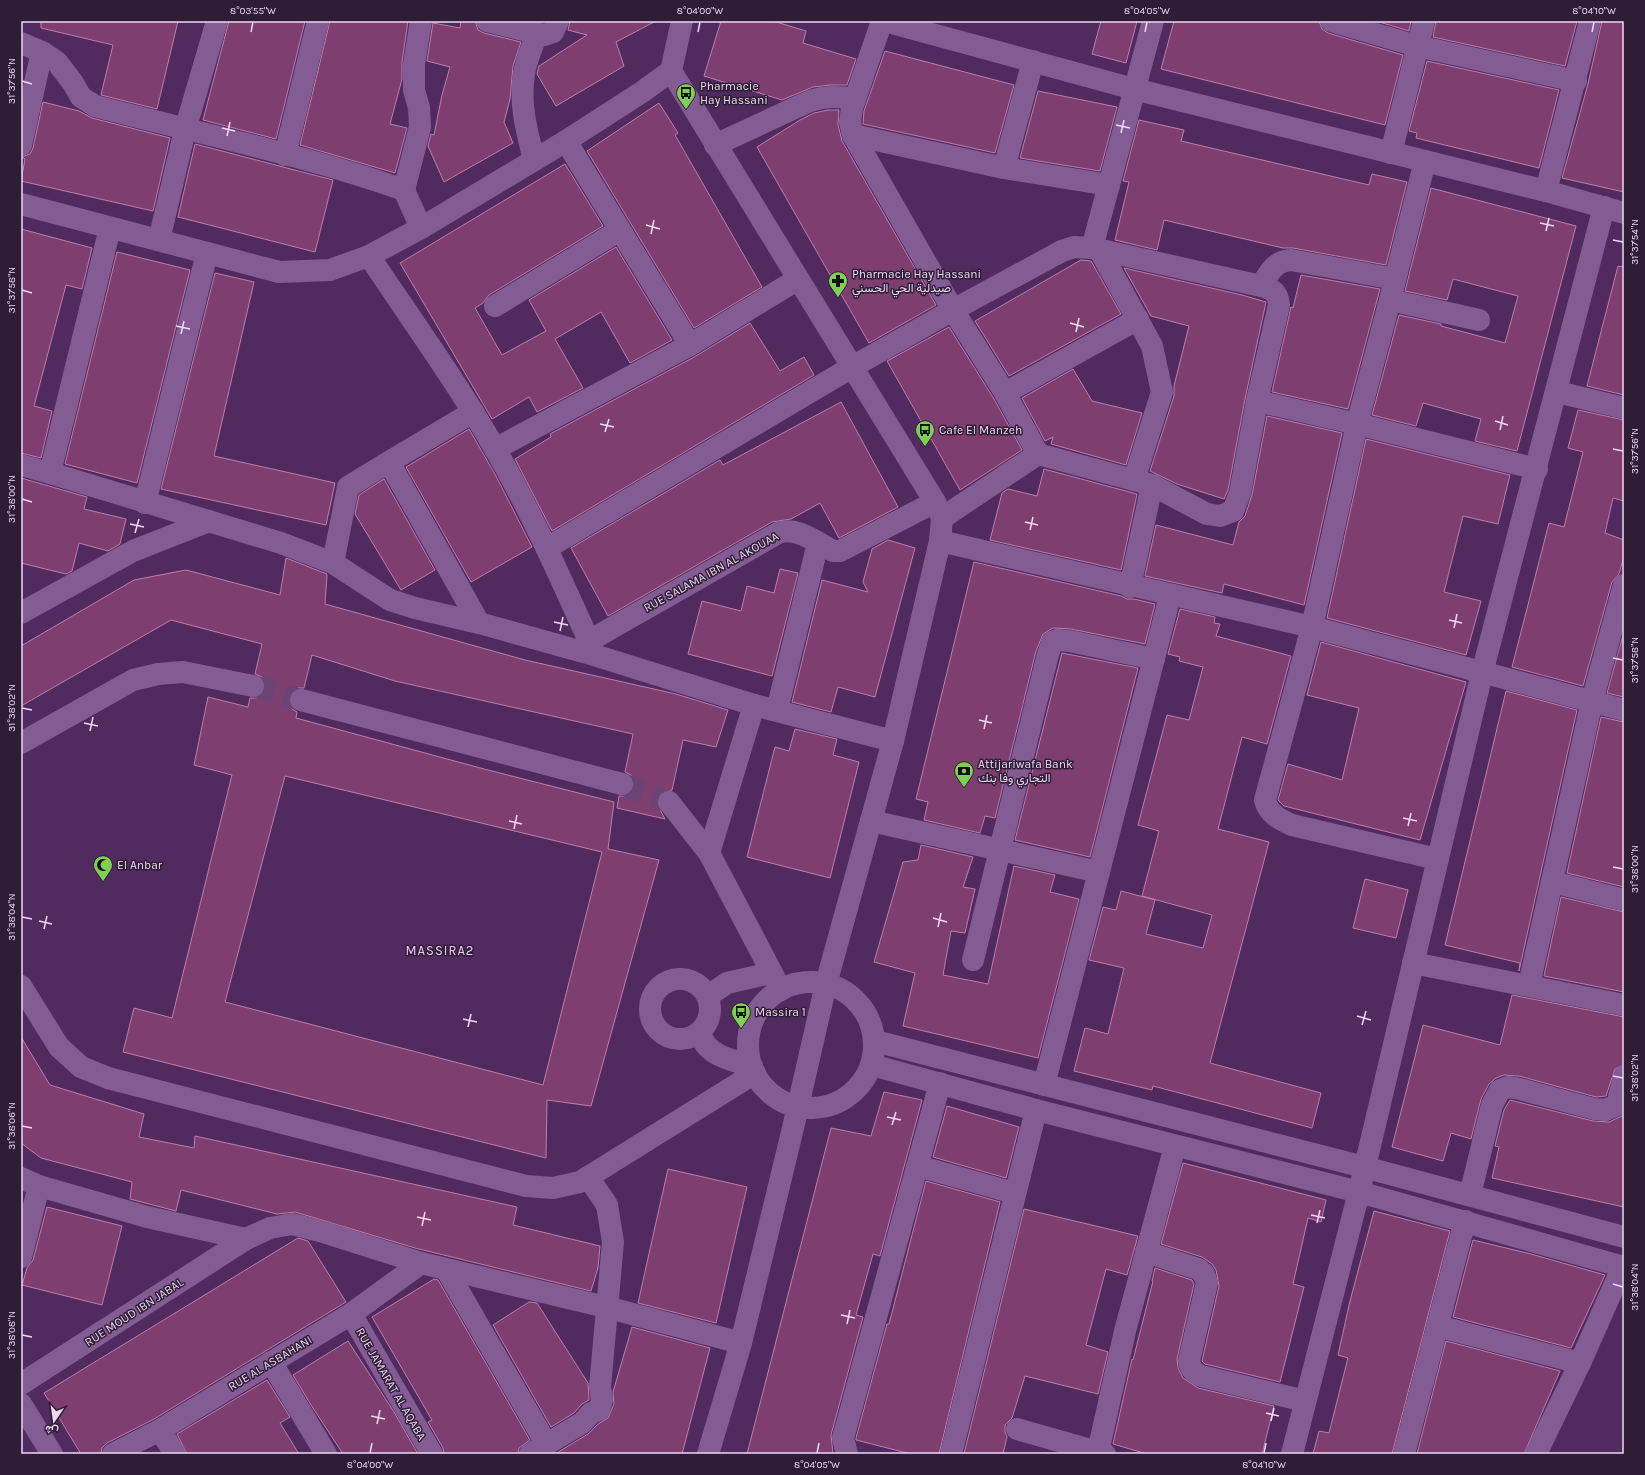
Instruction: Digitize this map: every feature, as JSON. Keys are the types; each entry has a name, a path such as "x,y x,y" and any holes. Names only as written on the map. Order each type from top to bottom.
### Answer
{"street":[{"path":"159,240 186,130 217,21"},
{"path":"285,155 318,21"},
{"path":"421,21 414,64 414,90 419,108 420,127 404,190 421,228"},
{"path":"488,21 548,35 553,32 558,21"},
{"path":"21,204 279,272 330,270 369,256 421,228 566,141 642,92 671,71 682,21"},
{"path":"547,548 852,367 953,310 1062,251 1079,246 1095,248 1261,286 1273,290 1277,294 1279,305 1257,401 1240,493 1233,511 1220,516 1207,514 1143,482 1038,454 1005,393 953,310 853,135 850,122 855,99 883,21 1134,89 1546,191 1614,210 1557,392 1482,673 1359,1192 1292,1454"},
{"path":"1130,587 1143,482 1162,392 1152,346 1138,319 1095,248 1109,185 1153,21"},
{"path":"1331,21 1417,46 1576,81"},
{"path":"1391,153 1424,21"},
{"path":"1546,191 1576,81 1590,21"},
{"path":"534,160 525,128 523,103 524,74 537,33"},
{"path":"21,43 42,52 57,62 73,83 81,97 95,106 285,155 404,190"},
{"path":"21,145 42,52"},
{"path":"1004,168 1033,61"},
{"path":"671,71 939,510 940,541 893,741 826,984 741,1343 708,1454"},
{"path":"715,145 824,96 837,96 855,99"},
{"path":"853,135 1004,168 1109,185"},
{"path":"566,141 690,345"},
{"path":"1424,162 1393,289 1357,424 1312,627 1266,794 1266,806 1276,817 1292,825 1437,859"},
{"path":"50,472 110,228"},
{"path":"495,306 620,230"},
{"path":"145,503 207,253"},
{"path":"369,256 474,412 495,448 547,548 592,648"},
{"path":"1261,286 1272,268 1282,261 1291,260 1393,289 1479,320"},
{"path":"495,448 690,345 798,279"},
{"path":"1005,393 1138,319"},
{"path":"1557,392 1624,408"},
{"path":"1257,401 1357,424 1537,469"},
{"path":"332,563 345,492 351,484 474,412"},
{"name":"RUE SALAMA IBN AL AKOUAA","path":"592,648 784,531 795,532 833,551 844,550 939,510 1038,454"},
{"path":"389,462 479,623"},
{"path":"21,466 50,472 145,503 281,543 332,563 390,600 415,608 592,648 754,705 893,741"},
{"path":"21,613 133,552 209,521"},
{"path":"940,541 1130,587 1312,627 1624,710"},
{"path":"777,710 818,543"},
{"path":"1529,985 1592,702 1624,585"},
{"path":"1044,1085 1170,596"},
{"path":"973,960 1052,642 1057,640 1070,641 1154,659"},
{"path":"21,743 133,680 158,674 183,672 253,686"},
{"path":"301,700 622,784"},
{"path":"710,853 754,705"},
{"path":"669,802 710,853 776,981"},
{"path":"871,821 1099,872"},
{"path":"1553,882 1624,900"},
{"path":"1413,963 1624,1005"},
{"path":"678,978 693,981 702,987 708,996 711,1008 708,1021 700,1032 692,1037 682,1040 671,1038 662,1034 655,1027 650,1018 649,1008 651,998 656,989 664,982 678,978"},
{"path":"708,996 727,983 776,981 826,984 841,989 854,998 871,1025 875,1041 872,1065 865,1079 854,1091 841,1101 826,1107 798,1107 781,1100 766,1090 753,1070 749,1055 749,1036 755,1017 766,1001 776,981"},
{"path":"21,986 60,1047 81,1067 108,1078 526,1186 553,1188 580,1182 753,1070"},
{"path":"700,1032 701,1037 717,1054 726,1060 753,1070"},
{"path":"875,1041 1364,1167 1624,1237"},
{"path":"872,1065 1036,1110 1359,1192 1623,1266 1580,1363 1536,1454"},
{"path":"1470,1195 1492,1105 1500,1090 1508,1087 1516,1088 1594,1109 1605,1110 1617,1105 1624,1077"},
{"path":"847,1454 844,1431 940,1083"},
{"path":"951,1454 1014,1193 1036,1110"},
{"path":"1017,1429 1102,1453 1125,1331 1175,1146"},
{"path":"918,1166 1014,1193"},
{"path":"446,1269 538,1449 582,1423 592,1413 599,1410 602,1400 600,1387 613,1242 611,1221 607,1206 588,1177"},
{"path":"21,1256 30,1182 147,1217 246,1239"},
{"path":"1404,1454 1465,1221"},
{"name":"RUE MOUD IBN JABAL","path":"21,1384 246,1239 270,1228 292,1224 320,1231 421,1263 606,1307 741,1343"},
{"path":"1146,1252 1198,1269 1206,1280 1188,1361 1194,1372 1201,1376 1305,1401"},
{"name":"RUE AL ASBAHANI","path":"113,1454 160,1430 351,1314 421,1263"},
{"name":"RUE JAMARAT AL AQABA","path":"351,1314 432,1454"},
{"path":"1437,1326 1580,1363"},
{"path":"271,1362 326,1454"},
{"path":"21,1404 52,1454"},
{"path":"160,1430 175,1454"}],"building":[{"path":"41,21 178,21 157,109 101,95 113,45 41,28"},
{"path":"229,21 305,21 276,139 203,120"},
{"path":"330,21 408,21 402,62 402,79 390,124 407,128 395,173 300,145"},
{"path":"461,21 475,21 478,30 484,33 521,42 513,66 510,99 504,122 513,143 444,182 428,146 431,134 434,135 442,95 450,67 427,61 433,23 460,28"},
{"path":"570,21 656,21 616,42 624,66 556,106 537,74 539,66 587,35 568,30"},
{"path":"721,21 773,21 806,31 803,43 856,59 847,85 813,87 782,100 704,76"},
{"path":"1101,21 1137,21 1126,63 1092,54"},
{"path":"1174,21 1319,21 1322,29 1328,33 1403,55 1385,125 1161,69"},
{"path":"1376,21 1411,21 1409,31"},
{"path":"1436,21 1577,21 1565,66 1433,37"},
{"path":"1602,21 1624,21 1624,192 1562,178 1588,84"},
{"path":"885,51 1014,85 995,153 863,124 864,111"},
{"path":"1427,61 1559,90 1539,168 1416,138 1417,133 1409,131"},
{"path":"1038,91 1117,107 1100,171 1020,158"},
{"path":"43,102 79,111 92,118 170,138 153,211 21,181 25,159 21,157 30,154 33,148"},
{"path":"659,103 678,133 675,135 762,287 694,328 587,151"},
{"path":"828,110 839,110 838,125 842,141 936,305 869,343 757,147 800,120 814,113"},
{"path":"1139,120 1184,130 1181,141 1369,185 1372,174 1407,182 1386,265 1293,248 1283,248 1164,220 1157,250 1115,240 1129,182 1123,181"},
{"path":"195,144 333,180 315,252 178,217"},
{"path":"565,164 603,226 489,295 483,303 475,308 502,355 546,331 529,300 616,247 672,340 630,363 601,312 555,339 583,388 537,412 529,397 492,419 400,263"},
{"path":"1431,188 1576,226 1517,451 1475,441 1481,419 1423,403 1416,426 1372,415 1399,315 1441,324 1441,326 1505,343 1518,296 1453,279 1447,300 1405,291"},
{"path":"21,229 92,248 82,289 66,285 34,406 52,411 41,458 21,453"},
{"path":"117,252 190,270 137,483 65,464"},
{"path":"1081,260 1091,261 1121,314 1009,376 975,321"},
{"path":"1618,266 1624,267 1624,395 1587,386"},
{"path":"1124,268 1242,295 1266,302 1245,399 1228,490 1224,499 1177,484 1150,471 1174,396 1174,386 1189,326 1151,316"},
{"path":"215,273 254,282 214,456 335,483 326,525 161,489"},
{"path":"1301,275 1380,289 1348,409 1272,392 1291,307 1293,308"},
{"path":"750,323 780,371 804,357 814,375 552,531 515,459 551,437 550,434 696,356"},
{"path":"949,327 994,399 1022,450 960,490 887,361"},
{"path":"1073,369 1092,401 1142,413 1126,465 1051,444 1053,437 1045,441 1022,398"},
{"path":"841,402 898,507 839,538 820,503 791,519 772,522 608,616 571,548 720,460 723,465"},
{"path":"1578,410 1624,420 1624,501 1613,498 1605,533 1624,540 1624,556 1619,574 1612,582 1583,686 1512,667 1549,523 1564,527 1583,452 1568,448"},
{"path":"1267,416 1342,433 1304,605 1224,584 1222,593 1145,576 1156,525 1233,545 1239,522 1245,516 1252,495"},
{"path":"469,429 496,476 532,547 471,582 406,467"},
{"path":"1366,439 1510,475 1498,524 1463,516 1444,592 1481,601 1466,655 1327,618"},
{"path":"1044,469 1137,494 1121,570 990,540 1002,493 1008,489 1037,496"},
{"path":"21,478 87,497 84,509 126,519 120,544 108,551 79,543 72,571 66,574 21,563"},
{"path":"384,479 435,570 401,590 355,514 359,495"},
{"path":"888,540 915,548 875,697 838,687 831,712 792,702 822,580 868,592 863,582 872,549"},
{"path":"286,558 327,574 325,604 525,660 676,694 728,710 716,747 683,740 672,790 662,792 657,798 657,804 665,819 617,808 619,796 625,796 631,793 634,787 634,781 631,775 625,772 633,734 395,681 312,655 304,688 298,688 292,691 289,696 289,704 292,709 297,712 296,718 484,769 614,802 608,849 659,860 591,1106 547,1100 546,1158 123,1052 134,1008 172,1018 232,775 194,765 208,697 248,707 250,698 257,698 262,695 265,689 265,682 262,677 255,674 262,644 171,620 21,706 21,646 134,580 186,570 280,595","holes":["285,776 602,852 543,1085 225,1002"]},
{"path":"974,562 1121,596 1127,599 1134,599 1155,604 1145,644 1071,629 1053,628 1043,634 1036,651 995,818 985,816 980,833 924,820 928,802 916,799"},
{"path":"780,569 798,573 772,676 688,654 702,601 741,611 747,586 774,593"},
{"path":"1180,609 1215,617 1214,623 1220,624 1216,636 1291,656 1267,744 1242,737 1218,829 1269,842 1210,1063 1321,1093 1312,1128 1153,1086 1152,1090 1074,1071 1085,1028 1108,1034 1124,968 1089,960 1103,907 1116,910 1121,891 1155,900 1146,934 1203,948 1212,915 1142,896 1159,831 1138,825 1167,715 1189,720 1203,667 1179,661 1180,657 1168,654"},
{"path":"1624,632 1624,697 1607,693"},
{"path":"1321,642 1466,682 1420,840 1284,806 1278,800 1288,764 1342,780 1359,708 1307,695"},
{"path":"1062,653 1138,668 1090,857 1015,840"},
{"path":"1506,691 1577,710 1519,971 1520,963 1445,945"},
{"path":"1601,717 1624,722 1624,887 1567,873"},
{"path":"795,729 837,739 833,755 859,762 830,878 747,857 775,747 789,751"},
{"path":"921,845 973,857 963,887 975,889 965,933 951,931 943,975 988,984 1014,866 1055,875 1050,892 1079,899 1038,1058 903,1026 915,973 874,962 903,862 918,860"},
{"path":"1365,879 1408,890 1396,938 1353,928"},
{"path":"1561,897 1624,912 1624,992 1544,976"},
{"path":"1512,995 1624,1017 1624,1065 1615,1069 1606,1096 1596,1097 1519,1076 1504,1075 1496,1078 1489,1084 1481,1099 1471,1139 1451,1133 1443,1161 1392,1147 1423,1025 1500,1045"},
{"path":"21,1037 50,1085 144,1114 139,1137 194,1148 195,1136 517,1207 513,1225 600,1246 598,1268 591,1291 415,1248 295,1212 277,1214 181,1190 176,1211 130,1199 132,1182 41,1158 21,1143"},
{"path":"884,1092 922,1100 880,1256 873,1254 856,1315 863,1317 831,1435 833,1454 747,1454 831,1128 871,1136"},
{"path":"1510,1100 1593,1121 1609,1122 1624,1115 1624,1207 1492,1178 1499,1147 1495,1146 1504,1110"},
{"path":"947,1106 1019,1127 1006,1178 933,1157"},
{"path":"1183,1163 1326,1200 1321,1222 1308,1218 1293,1284 1304,1287 1280,1382 1205,1364 1202,1361 1219,1286 1216,1270 1212,1264 1202,1257 1161,1244"},
{"path":"668,1169 747,1187 716,1323 638,1303"},
{"path":"926,1181 1000,1202 939,1454 911,1454 856,1440 856,1438 887,1324 889,1324"},
{"path":"47,1207 122,1226 102,1305 22,1285 27,1268 33,1260"},
{"path":"1024,1209 1138,1236 1127,1275 1106,1269 1086,1345 1108,1352 1098,1394 1025,1376 1012,1418 1005,1425 1007,1437 1003,1454 964,1454"},
{"path":"1374,1211 1450,1231 1392,1454 1313,1454 1319,1431 1329,1433 1348,1358 1338,1355 1350,1301"},
{"path":"298,1238 308,1241 346,1302 154,1419 107,1443 102,1448 101,1454 81,1454 44,1393"},
{"path":"1473,1240 1531,1254 1605,1275 1571,1348 1453,1317"},
{"path":"1155,1268 1192,1280 1194,1284 1177,1359 1178,1368 1183,1378 1198,1388 1274,1406 1262,1454 1147,1454 1113,1444 1132,1359 1133,1360"},
{"path":"434,1279 438,1280 530,1440 519,1448 518,1454 444,1454 443,1448 428,1422 432,1420 372,1317"},
{"path":"529,1302 537,1303 588,1383 589,1400 582,1404 574,1413 551,1427 493,1325"},
{"path":"632,1327 710,1348 682,1454 555,1454 588,1434 598,1424 608,1418 614,1404 613,1392"},
{"path":"348,1341 394,1412 418,1454 343,1454 311,1405 293,1375"},
{"path":"1446,1341 1560,1371 1524,1454 1417,1454"},
{"path":"267,1380 290,1417 280,1423 299,1454 187,1454 177,1434"}],"tunnel":[{"path":"253,686 301,700"},
{"path":"622,784 669,802"}],"place":[{"name":"Pharmacie Hay Hassani","path":"686,110"},
{"name":"Pharmacie Hay Hassani صيدلية الحي الحسني","path":"838,298"},
{"name":"Cafe El Manzeh","path":"925,447"},
{"name":"Attijariwafa Bank التجاري وفا بنك","path":"964,788"},
{"name":"El Anbar","path":"103,882"},
{"name":"Massira 1","path":"741,1029"}],"district":[{"name":"MASSIRA2","path":"440,950"}]}
